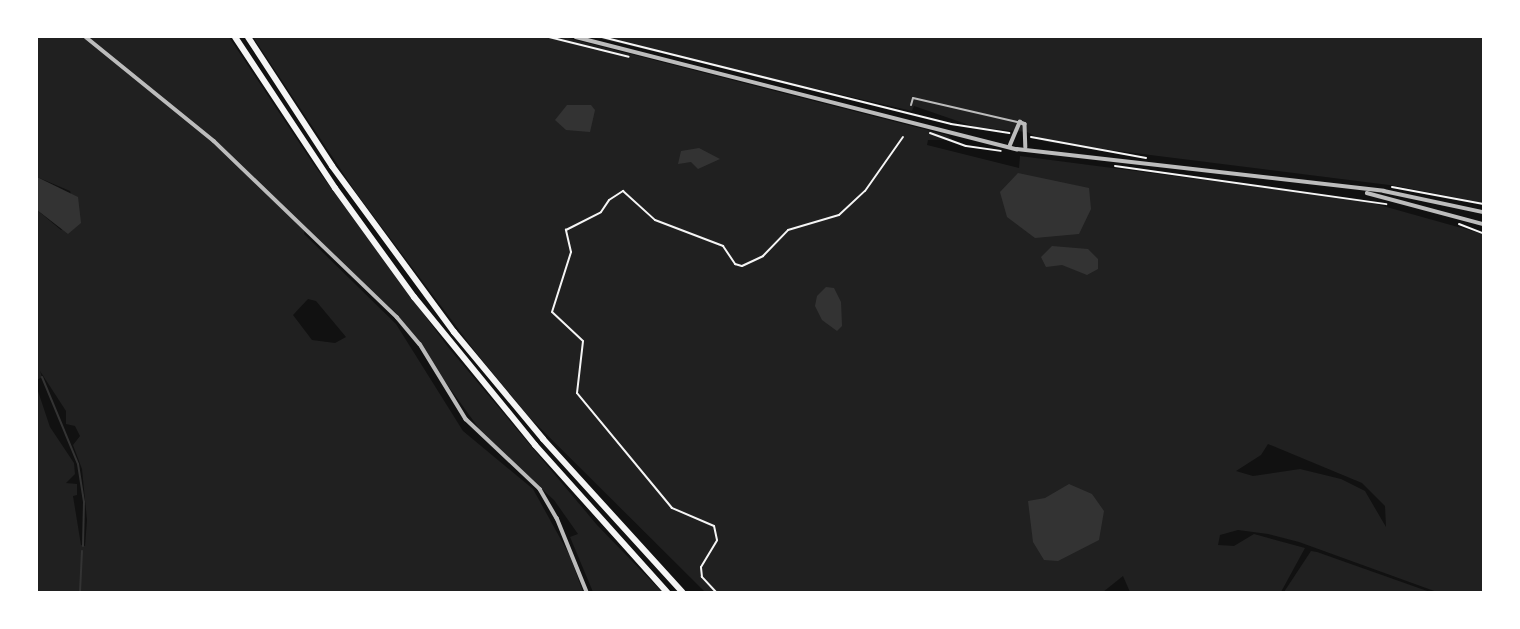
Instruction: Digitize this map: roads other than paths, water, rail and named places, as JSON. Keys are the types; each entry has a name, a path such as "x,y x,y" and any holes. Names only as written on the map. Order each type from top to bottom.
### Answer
{"highway":[{"path":"235,37 335,188 414,297 534,445 667,592"},
{"path":"248,37 332,166 454,332 542,439 682,592"}],"street":[{"path":"86,37 214,141 397,317 420,344 466,419 540,489 587,592"},
{"path":"576,37 1010,145 1362,191 1421,196 1483,212"},
{"path":"1010,145 1018,135 1022,123"},
{"path":"1022,123 1026,147"},
{"path":"1362,191 1483,224"}],"lane":[{"path":"911,105 913,98 1022,123"}],"waterway":[{"path":"42,377 78,464 84,502 83,546"},
{"path":"80,592 82,551"}]}
